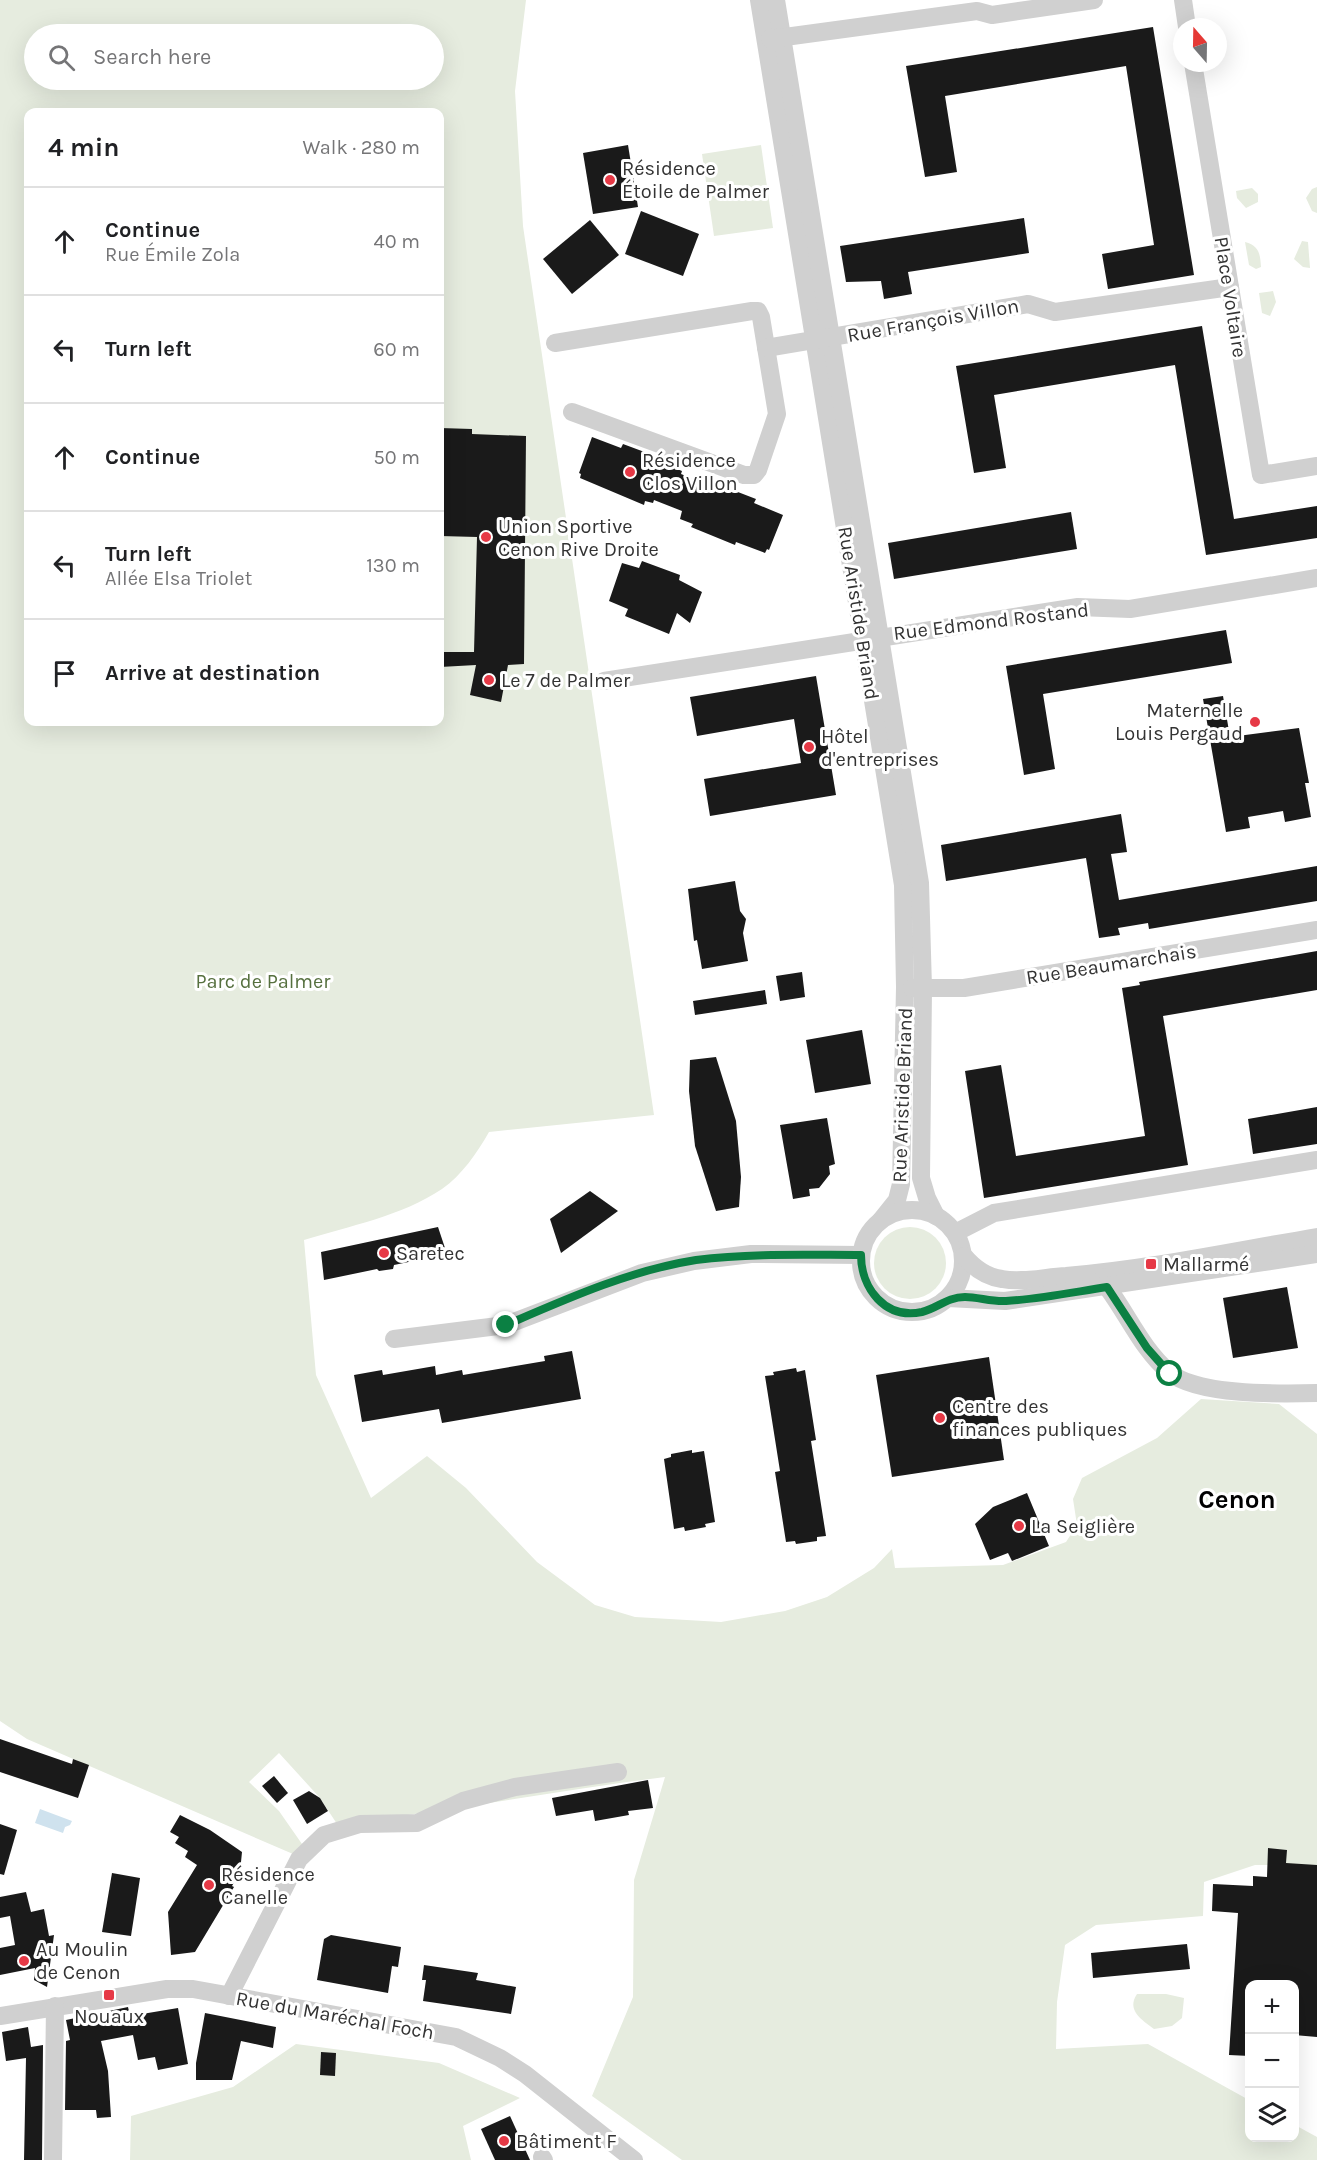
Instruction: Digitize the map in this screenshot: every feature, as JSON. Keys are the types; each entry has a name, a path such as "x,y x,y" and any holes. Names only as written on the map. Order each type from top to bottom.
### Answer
{"street":[{"name":"Rue Aristide Briand","path":"759,0 774,38"},
{"name":"Rue Aristide Briand","path":"776,0 774,38 822,339 871,637 920,883 923,988 921,1178 936,1216"},
{"path":"774,38 977,11 992,15 1095,0"},
{"path":"1183,0 1186,18"},
{"name":"Place Voltaire","path":"1194,72 1261,475 1317,466"},
{"name":"Rue François Villon","path":"766,348 1028,304 1055,312 1230,287"},
{"path":"555,343 752,311 758,311 761,317 777,414 754,475 744,475 572,412"},
{"name":"Rue Edmond Rostand","path":"604,681 1078,606 1130,609 1317,578"},
{"name":"Rue Aristide Briand","path":"871,637 903,885 905,987 901,1184 897,1200 881,1220"},
{"name":"Rue Beaumarchais","path":"905,987 964,988 1317,930"},
{"path":"955,1233 994,1213 1317,1160"},
{"path":"963,1256 960,1279 948,1298 935,1308 920,1312 904,1313 889,1308 876,1299 866,1287 861,1271 861,1255 871,1229 881,1220 908,1210 922,1211 936,1216 955,1233 963,1256 973,1267 1001,1280 1105,1280 1317,1254"},
{"path":"948,1298 1005,1301 1317,1238"},
{"path":"394,1339 506,1325 642,1273 694,1261 751,1254 861,1255"},
{"path":"1105,1280 1147,1348 1170,1374 1204,1386 1260,1395 1317,1393"},
{"path":"229,1996 299,1858 324,1835 360,1824 417,1823 463,1801 515,1787 618,1772"},
{"name":"Rue du Maréchal Foch","path":"0,2016 167,1989 193,1989 456,2037 500,2058 525,2074 634,2160"},
{"path":"53,2160 55,2006"}],"green space":[{"name":"Parc de Palmer","path":"0,0 526,0 515,91 523,226 654,1115 489,1132 474,1156 442,1189 393,1213 304,1240 316,1375 371,1498 427,1456 466,1488 537,1562 595,1605 635,1617 721,1622 785,1611 827,1597 874,1568 892,1549 895,1568 1003,1565 1066,1542 1077,1525 1073,1499 1082,1478 1157,1438 1201,1399 1279,1404 1317,1434 1317,1865 1255,1865 1204,1882 1203,1916 1096,1925 1065,1945 1057,2002 1056,2049 1148,2044 1245,2098 1245,2142 1299,2142 1299,2127 1317,2137 1317,2160 682,2160 592,2096 633,1997 634,1880 665,1777 337,1824 320,1798 279,1753 249,1782 279,1811 302,1844 293,1854 27,1739 0,1721"},
{"path":"761,145 773,228 714,236 702,154"},
{"path":"1317,187 1317,213 1312,211 1306,198 1312,189"},
{"path":"1252,188 1258,194 1258,202 1246,208 1237,198 1236,191"},
{"path":"1302,241 1308,242 1310,268 1303,267 1294,259"},
{"path":"1245,242 1258,251 1261,267 1256,269 1249,265"},
{"path":"1273,291 1276,302 1270,316 1262,313 1259,293"},
{"path":"910,1227 930,1233 940,1243 946,1263 940,1283 930,1293 910,1299 890,1293 880,1283 874,1263 880,1243 890,1233"},
{"path":"1137,1994 1166,1994 1184,1998 1182,2018 1172,2026 1154,2029 1134,2010 1133,2005"},
{"path":"296,2044 439,2063 520,2098 463,2126 471,2160 130,2160 131,2116 233,2087"}],"water":[{"path":"40,1809 72,1821 65,1827 63,1833 35,1823"}],"building":[{"path":"1153,27 1194,275 1108,289 1102,254 1154,245 1126,66 945,96 957,172 925,177 906,66"},
{"name":"Résidence Étoile de Palmer","path":"628,145 638,207 593,214 583,153"},
{"name":"Résidence Étoile de Palmer","path":"641,211 699,234 683,276 625,254"},
{"path":"1024,218 1029,253 908,272 912,294 884,299 881,281 846,282 840,246"},
{"name":"Résidence Étoile de Palmer","path":"590,220 619,255 572,294 543,259"},
{"path":"1202,326 1234,519 1317,506 1317,538 1206,555 1175,365 994,395 1006,468 974,473 956,366"},
{"name":"Union Sportive Cenon Rive Droite","path":"444,428 472,429 472,434 526,436 524,664 508,665 501,702 470,695 476,665 444,667 444,652 474,652 477,537 444,536"},
{"path":"592,437 621,448 623,444 666,460 665,464 682,471 681,474 711,486 712,482 756,499 754,503 783,515 769,550 767,549 765,553 736,542 735,545 691,527 693,524 680,519 682,511 654,500 653,503 645,501 644,505 580,478 579,473"},
{"path":"1071,512 1077,549 894,579 888,543"},
{"path":"642,561 680,575 679,580 702,592 690,623 677,613 669,634 625,616 628,609 609,601 622,563 639,568"},
{"path":"1226,630 1232,663 1043,694 1055,769 1024,775 1006,666"},
{"name":"Hôtel d'entreprises","path":"816,676 836,795 710,816 704,779 801,763 794,719 697,736 690,697"},
{"path":"1223,696 1230,737 1299,728 1309,783 1305,783 1311,817 1285,822 1283,811 1248,817 1250,828 1226,832 1203,699"},
{"path":"1121,814 1127,852 1111,854 1119,900 1317,866 1317,901 1149,929 1148,923 1118,928 1120,935 1099,938 1086,858 946,881 941,845"},
{"path":"735,881 740,911 746,919 743,933 748,961 702,969 697,940 694,941 688,889"},
{"path":"1317,951 1317,990 1163,1016 1188,1165 984,1198 965,1071 1001,1065 1016,1156 1145,1136 1122,988 1140,985 1139,982"},
{"path":"802,972 805,997 780,1001 776,976"},
{"path":"765,990 767,1004 695,1015 693,1001"},
{"path":"862,1030 871,1084 815,1093 806,1040"},
{"path":"716,1057 736,1121 741,1177 739,1207 716,1211 695,1146 689,1091 690,1060"},
{"path":"1317,1107 1317,1144 1253,1154 1248,1119"},
{"path":"827,1118 835,1164 829,1166 830,1174 819,1188 809,1189 810,1196 793,1199 780,1125"},
{"path":"590,1191 618,1211 561,1253 550,1219"},
{"name":"Saretec","path":"438,1227 447,1254 394,1265 393,1269 379,1271 377,1269 324,1280 321,1252"},
{"path":"1287,1287 1298,1348 1233,1358 1223,1298"},
{"path":"572,1351 581,1399 442,1423 439,1409 362,1422 354,1375 382,1370 383,1375 435,1366 436,1375 462,1370 463,1375 545,1361 544,1356"},
{"name":"Centre des finances publiques","path":"989,1357 1004,1460 892,1477 876,1375"},
{"path":"796,1368 797,1372 805,1370 816,1440 811,1441 826,1536 817,1537 817,1541 796,1544 795,1541 786,1542 775,1472 780,1471 765,1376 774,1375 773,1372"},
{"path":"692,1450 692,1453 704,1451 715,1522 705,1524 706,1527 685,1531 684,1527 674,1529 664,1459 671,1457 671,1454"},
{"name":"La Seiglière","path":"1027,1493 1049,1546 1012,1561 1008,1553 990,1560 975,1524 993,1507"},
{"path":"0,1739 72,1764 73,1759 89,1765 78,1798 0,1772"},
{"path":"274,1776 288,1793 277,1803 262,1786"},
{"path":"648,1780 653,1808 628,1811 629,1815 595,1821 593,1810 556,1816 552,1798"},
{"path":"309,1791 320,1798 328,1811 307,1824 293,1800"},
{"name":"Résidence Canelle","path":"180,1815 210,1830 242,1852 240,1872 232,1886 234,1887 195,1952 171,1955 168,1912 197,1865 185,1857 188,1851 175,1843 179,1837 170,1832"},
{"path":"0,1824 17,1830 4,1875 0,1874"},
{"path":"1268,1848 1287,1850 1286,1863 1317,1865 1317,2037 1299,2035 1299,1980 1245,1980 1245,2056 1229,2055 1238,1913 1212,1911 1213,1884 1253,1886 1253,1876 1267,1877"},
{"path":"112,1873 140,1878 131,1936 102,1932"},
{"path":"26,1892 31,1912 44,1909 49,1936 54,1935 47,1987 34,1980 35,1968 0,1975 0,1948 15,1945 10,1916 0,1918 0,1897"},
{"path":"331,1935 401,1947 398,1967 392,1966 388,1993 317,1980 324,1939"},
{"path":"1187,1944 1190,1969 1093,1978 1091,1953"},
{"path":"424,1965 478,1973 476,1980 516,1987 511,2014 423,2001 426,1980 422,1980"},
{"path":"128,2007 130,2016 178,2008 188,2064 158,2070 155,2057 138,2060 133,2035 101,2041 108,2071 111,2117 97,2118 96,2110 65,2110 66,2041 70,2040 66,2020"},
{"path":"205,2013 276,2027 273,2048 241,2041 232,2080 196,2080 196,2063"},
{"path":"28,2027 31,2047 43,2045 42,2160 24,2160 26,2058 6,2061 2,2032"},
{"path":"321,2052 336,2053 335,2076 320,2075"},
{"name":"Bâtiment F","path":"510,2116 530,2160 495,2160 481,2129"}],"place":[{"name":"Résidence Étoile de Palmer","path":"610,180"},
{"name":"Résidence Clos Villon","path":"630,472"},
{"name":"Union Sportive Cenon Rive Droite","path":"486,537"},
{"name":"Le 7 de Palmer","path":"489,680"},
{"name":"Maternelle Louis Pergaud","path":"1255,722"},
{"name":"Hôtel d'entreprises","path":"809,747"},
{"name":"Saretec","path":"384,1253"},
{"name":"Mallarmé","path":"1151,1264"},
{"name":"Centre des finances publiques","path":"940,1418"},
{"name":"La Seiglière","path":"1019,1526"},
{"name":"Résidence Canelle","path":"209,1885"},
{"name":"Au Moulin de Cenon","path":"24,1961"},
{"name":"Nouaux","path":"109,1995"},
{"name":"Bâtiment F","path":"504,2141"}],"district":[{"name":"Cenon","path":"1237,1499"}],"route":[{"path":"506,1325 552,1305 642,1273 694,1261 751,1254 861,1255 861,1271 866,1287 876,1299 889,1308 904,1313 935,1308 948,1298 966,1297 1005,1301 1107,1287 1147,1348 1170,1374"}]}
